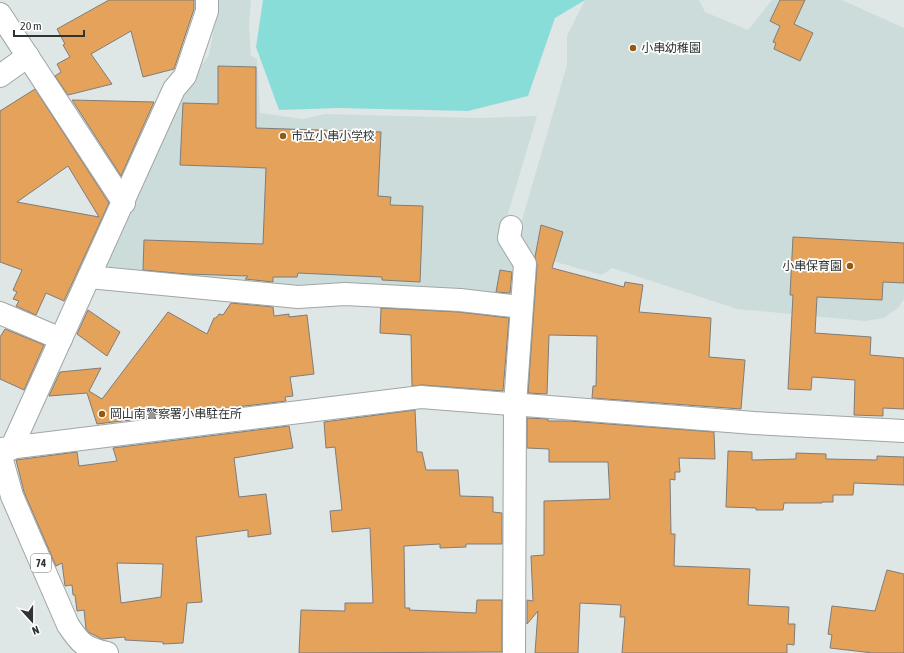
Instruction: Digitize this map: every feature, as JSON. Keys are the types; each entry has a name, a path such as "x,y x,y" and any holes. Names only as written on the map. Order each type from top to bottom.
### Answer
{"street":[{"path":"4,450 61,339 124,203 174,89 185,76 207,11 207,0"},
{"path":"0,14 124,203"},
{"path":"0,76 28,56"},
{"path":"510,227 509,238 524,264 514,404 514,653"},
{"path":"89,277 298,297 345,294 460,300 522,307"},
{"path":"0,313 61,339"},
{"path":"4,450 421,397 754,423 904,431"},
{"name":"74","path":"4,450 12,496 68,625 80,642 95,650 107,653"}],"shaded area":[{"path":"251,0 249,27 251,56 257,59 260,113 303,119 325,114 480,118 537,116 501,237 519,265 514,300 109,273 103,265 176,100 209,55 219,1"},
{"path":"263,0 585,0 555,18 528,96 468,111 338,108 279,110 256,47"},
{"path":"585,0 699,0 705,12 748,30 772,0 842,0 904,28 904,299 898,308 884,318 865,321 737,309 612,268 602,275 527,254 518,234 567,65 567,36"}],"building":[{"path":"109,0 194,0 194,9 174,69 143,77 131,31 91,54 112,84 68,95 55,76 61,72 57,64 70,57 63,45 65,44 57,29"},
{"path":"780,0 805,0 794,24 813,33 800,61 774,49 776,43 773,42 780,26 770,21"},
{"path":"218,66 256,67 256,128 381,132 378,196 391,197 390,205 423,206 420,282 382,280 382,277 298,273 297,277 273,277 273,282 245,279 248,276 186,274 143,270 144,240 263,244 266,168 180,165 183,103 218,104"},
{"path":"35,89 109,203 64,301 46,293 36,315 16,306 19,301 13,299 17,292 13,290 22,270 0,262 0,111","holes":["68,166 99,217 17,202"]},
{"path":"72,100 154,102 121,176"},
{"path":"541,225 563,232 552,268 624,287 625,282 643,285 639,312 711,318 709,357 745,360 741,409 592,398 593,386 596,386 597,336 549,335 547,394 528,393 537,265 535,257"},
{"path":"793,237 904,243 904,283 883,282 882,300 817,297 815,333 871,337 870,355 904,358 904,409 883,408 883,416 854,415 855,380 812,377 811,390 788,389 793,295 790,295"},
{"path":"500,270 512,272 510,293 496,292"},
{"path":"231,303 273,307 274,316 289,314 289,317 307,315 314,374 290,377 293,396 285,397 286,401 97,424 87,393 49,396 60,372 101,368 89,391 102,399 168,312 207,334 214,318 216,318 219,314 223,315"},
{"path":"381,308 459,312 509,318 503,391 422,385 412,386 411,335 380,333"},
{"path":"88,310 120,332 107,356 77,334"},
{"path":"5,329 44,345 24,390 0,379 0,337"},
{"path":"415,410 417,452 422,452 426,470 458,470 460,496 493,497 493,512 502,513 502,544 466,544 466,547 440,548 440,544 404,546 405,608 410,608 409,610 476,613 477,600 502,600 502,652 299,653 301,610 345,611 345,603 373,603 370,528 332,532 330,511 342,510 335,447 326,448 324,422"},
{"path":"527,418 548,419 548,421 569,421 714,432 715,459 679,458 680,472 675,472 675,480 670,479 671,534 675,534 674,566 750,569 748,605 789,607 788,624 795,624 794,645 787,644 787,653 622,653 625,617 620,617 621,605 580,603 578,653 535,653 538,611 527,624 527,600 533,601 531,556 544,555 544,501 610,499 608,462 549,462 549,449 527,448"},
{"path":"289,426 293,448 234,458 239,497 266,494 271,534 248,537 248,530 196,537 202,602 187,603 183,643 163,644 163,642 125,640 125,637 102,639 88,632 86,629 84,610 77,611 72,585 65,586 62,563 56,566 24,492 16,460 77,452 79,466 117,461 113,448","holes":["117,563 163,564 161,597 121,603"]},
{"path":"728,451 752,452 752,460 796,459 796,453 826,454 826,459 877,460 877,456 904,457 904,485 854,483 853,495 833,495 833,502 784,503 783,510 756,510 756,508 726,507"},
{"path":"887,570 904,574 904,653 873,653 830,648 832,635 828,634 832,606 875,611"}],"place":[{"name":"小串幼稚園","path":"633,48"},
{"name":"市立小串小学校","path":"283,136"},
{"name":"小串保育園","path":"850,266"},
{"name":"岡山南警察署小串駐在所","path":"102,414"}]}
